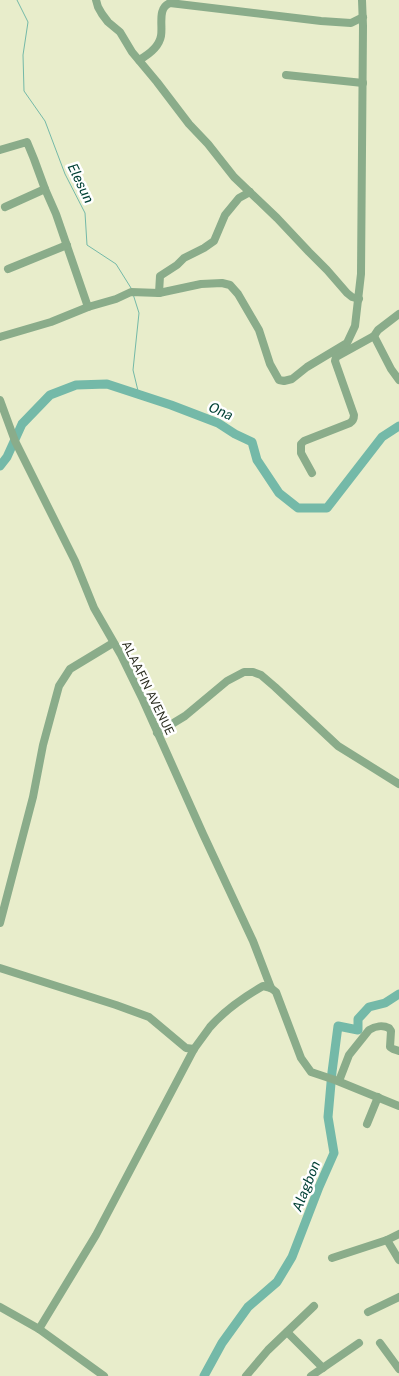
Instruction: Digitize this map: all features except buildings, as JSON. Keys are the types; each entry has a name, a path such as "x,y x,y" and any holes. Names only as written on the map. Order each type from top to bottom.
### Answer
{"street":[{"path":"96,0 108,22 120,32 132,52 189,124 208,144 222,164 283,224 347,293 358,299"},
{"path":"0,337 51,322 131,292 159,293 201,284 217,283 230,285 238,294 259,330 270,364 279,380 292,379 307,367 347,344 355,326 361,274 362,0"},
{"path":"139,60 150,53 159,40 163,9 167,2 351,23 363,17"},
{"path":"286,75 363,83"},
{"path":"0,150 27,142 56,214 88,307"},
{"path":"4,207 45,189"},
{"path":"159,293 160,276 175,267 192,252 204,248 214,241 225,215 239,198 250,192"},
{"path":"8,269 67,244"},
{"path":"312,473 301,453 301,444 354,420 354,415 335,361 338,355 374,336 378,330 399,314"},
{"path":"374,336 399,380"},
{"path":"349,339 356,346"},
{"name":"ALAAFIN AVENUE","path":"0,400 15,441 75,561 94,608 136,685 252,941 271,988 279,997 307,1068 310,1072 337,1080 399,1106"},
{"path":"0,923 33,797 43,745 59,686 70,669 113,643"},
{"path":"157,733 185,716 238,674 248,671 253,672 261,675 275,687 338,746 399,784"},
{"path":"0,968 149,1017 186,1048 194,1049"},
{"path":"39,1329 96,1235 194,1049 211,1026 236,1004 263,986 271,988"},
{"path":"337,1080 349,1055 373,1027 386,1026 390,1028 390,1047 399,1051"},
{"path":"367,1124 378,1097"},
{"path":"332,1258 387,1240 399,1234"},
{"path":"387,1240 399,1260"},
{"path":"368,1312 399,1297"},
{"path":"246,1376 268,1350 314,1306"},
{"path":"0,1307 39,1329 104,1376"},
{"path":"286,1332 323,1368"},
{"path":"311,1376 359,1343"},
{"path":"380,1343 399,1369"}],"waterway":[{"name":"Elesun","path":"17,0 28,22 23,55 24,91 45,121 65,174 85,213 87,245 116,264 131,288"},
{"name":"Elesun","path":"133,294 139,313 133,370 139,395"},
{"name":"Ona","path":"0,466 7,457 22,424 50,395 76,385 107,384 218,423 252,442 257,460 279,493 298,508 327,508 382,437 399,426"},
{"name":"Alagbon","path":"204,1376 222,1343 248,1307 277,1282 292,1257 334,1153 328,1117 338,1026 358,1030 358,1019 369,1007 385,1003 399,994"}]}
